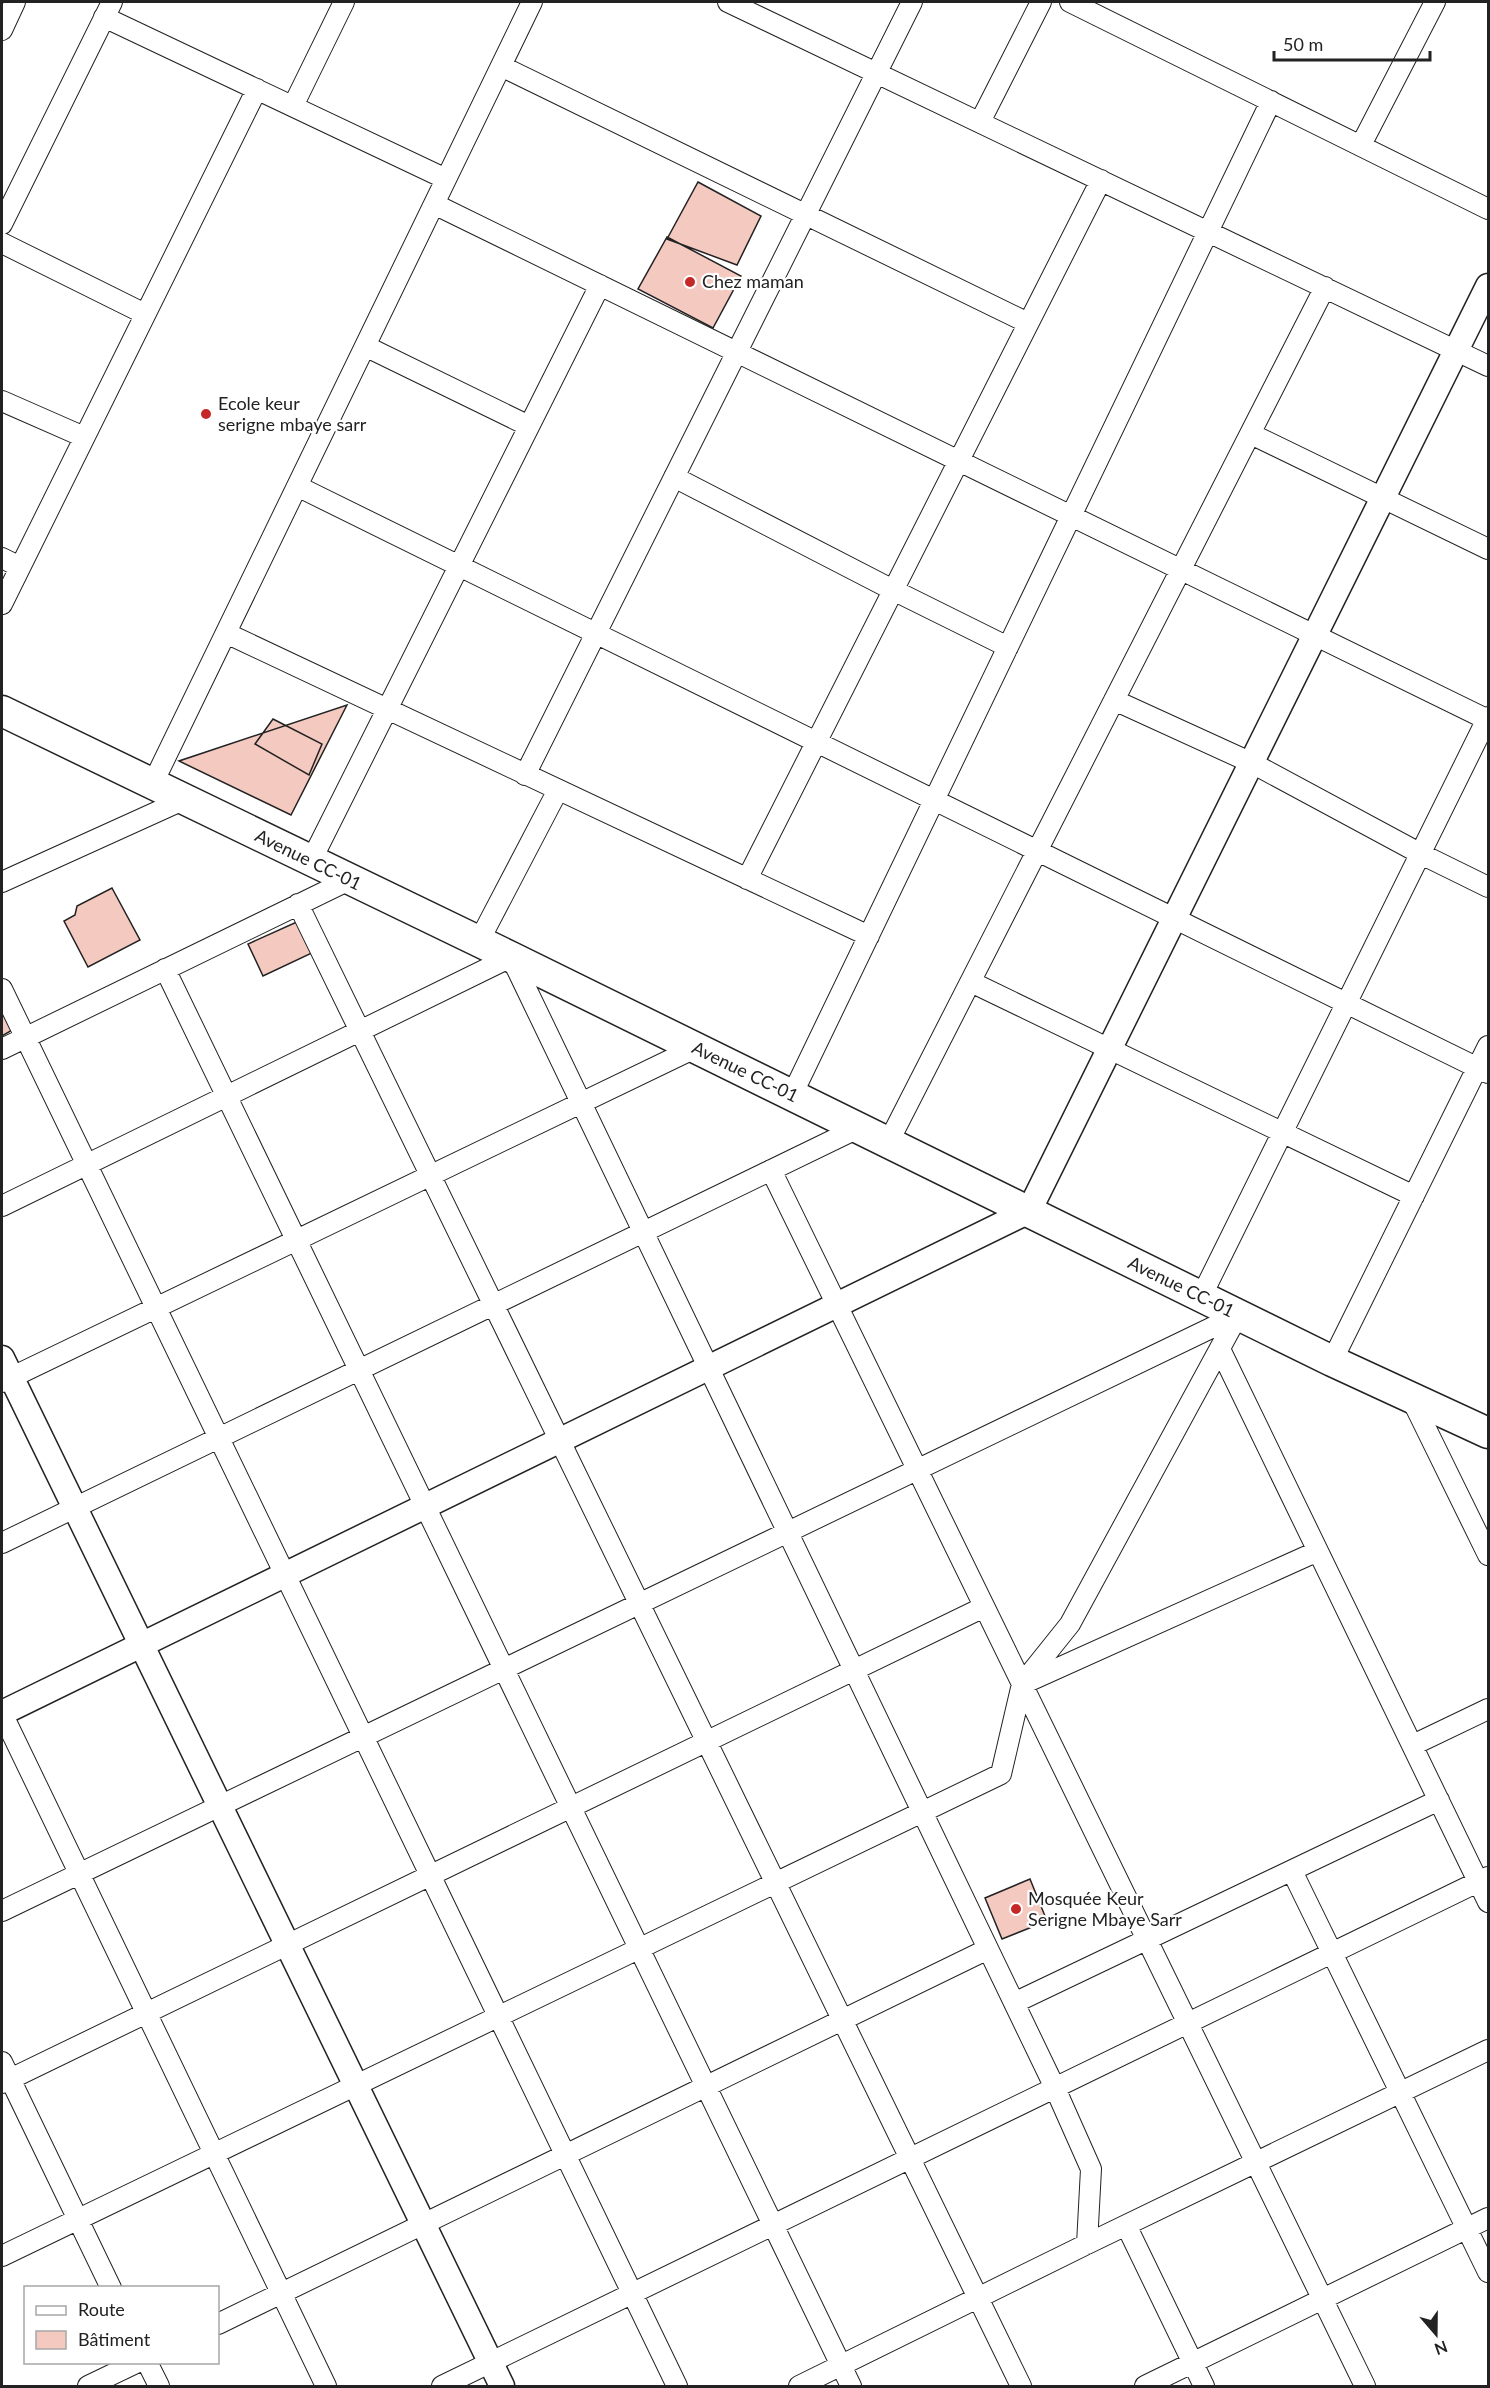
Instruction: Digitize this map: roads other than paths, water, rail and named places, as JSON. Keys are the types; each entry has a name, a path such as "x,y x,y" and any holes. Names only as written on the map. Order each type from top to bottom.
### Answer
{"main road":[{"name":"Avenue CC-01","path":"2,711 696,1047 1238,1316 1488,1433"}],"street":[{"path":"2,30 15,2"},
{"path":"293,106 344,2"},
{"path":"152,785 532,2"},
{"path":"732,2 1488,366"},
{"path":"525,775 912,2"},
{"path":"980,122 1041,2"},
{"path":"1070,2 1488,209"},
{"path":"1361,145 1428,4"},
{"path":"2,224 108,9 257,90 446,178"},
{"path":"501,66 1028,323"},
{"path":"2,604 257,90"},
{"path":"792,1095 1271,101"},
{"path":"747,879 1101,180"},
{"path":"434,204 1488,719 1201,1297"},
{"path":"2,243 145,314"},
{"path":"311,861 600,285"},
{"path":"326,2386 2,1713 1029,1212 1488,286"},
{"path":"888,1143 1325,287"},
{"path":"365,346 529,426"},
{"path":"2,401 84,437"},
{"path":"1251,434 1488,549"},
{"path":"674,477 1008,647"},
{"path":"297,486 1483,1070"},
{"path":"2,558 20,567"},
{"path":"226,633 868,936"},
{"path":"1114,700 1252,763 1420,854 1488,887"},
{"path":"479,941 558,790"},
{"path":"2,882 183,800"},
{"path":"2,1049 349,880"},
{"path":"298,904 1021,2386"},
{"path":"2,1206 510,957 1055,2088 1091,2169 1087,2244"},
{"path":"165,969 851,2386"},
{"path":"971,982 1414,1196"},
{"path":"2,989 677,2386"},
{"path":"1332,1361 1414,1196 1483,1070 1488,1046"},
{"path":"502,2386 75,1507 5,1372 156,1308 696,1047"},
{"path":"2,1543 858,1128"},
{"path":"771,1170 1365,2386"},
{"path":"2,2256 1000,1774 1022,1684 1070,1624 1238,1316"},
{"path":"2,1911 1238,1316"},
{"path":"1220,1349 1439,1800 1484,1880 1488,1902"},
{"path":"1411,1398 1488,1555"},
{"path":"1022,1684 1318,1551"},
{"path":"110,2286 4,2074 146,2013 984,1607"},
{"path":"1413,1745 1488,1708"},
{"path":"1014,2003 1439,1800"},
{"path":"1292,1871 1488,2272"},
{"path":"442,2386 1484,1880"},
{"path":"219,2324 988,1949"},
{"path":"799,2386 1488,2050"},
{"path":"1145,2386 1488,2218"},
{"path":"1126,2227 1204,2386"},
{"path":"88,2386 134,2364"},
{"path":"148,2364 159,2386"}],"place":[{"name":"Chez maman","path":"690,282"},
{"name":"Ecole keur serigne mbaye sarr","path":"206,414"},
{"name":"Mosquée Keur Serigne Mbaye Sarr","path":"1016,1909"}]}
